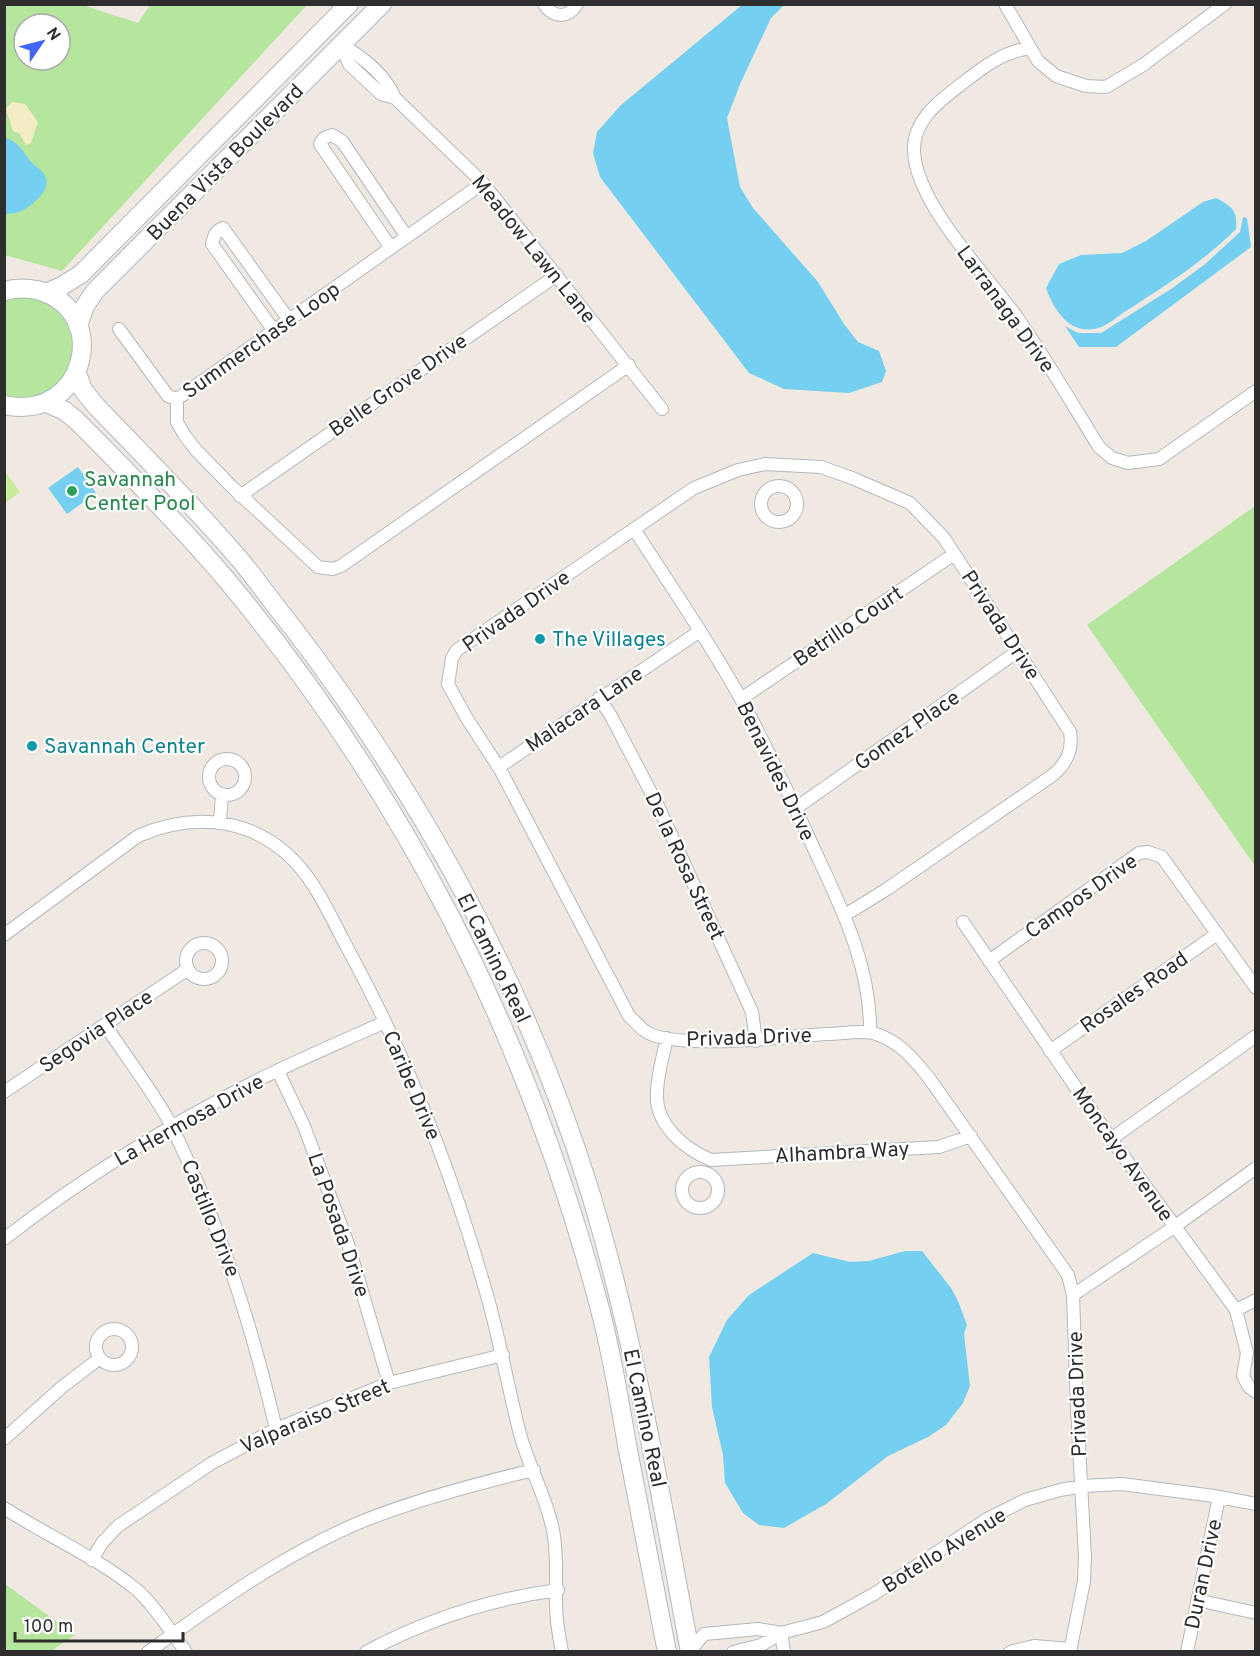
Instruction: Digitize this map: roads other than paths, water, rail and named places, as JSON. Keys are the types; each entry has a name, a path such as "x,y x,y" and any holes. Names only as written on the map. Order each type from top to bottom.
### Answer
{"main road":[{"name":"Buena Vista Boulevard","path":"46,293 81,274 349,4"},
{"name":"Buena Vista Boulevard","path":"78,326 85,306 95,291 381,4"},
{"path":"325,29 341,45"},
{"path":"5,290 27,288 46,293 60,301 78,326 82,341 82,357 77,373 64,390 47,403 34,407 19,408 5,405"},
{"name":"El Camino Real","path":"77,373 83,390 96,406 178,491 243,564 337,686 419,814 494,952 538,1050 566,1122 590,1193 614,1278 647,1422 690,1651"},
{"name":"El Camino Real","path":"47,403 65,411 76,420 225,578 318,699 360,760 445,904 514,1052 544,1128 568,1199 595,1290 614,1371 667,1652"},
{"path":"161,508 178,491"}],"street":[{"path":"544,4 547,10 558,15 569,13 577,4"},
{"path":"1005,4 1038,61 1056,76 1086,86 1106,87 1143,65 1226,4"},
{"name":"Meadow Lawn Lane","path":"341,45 358,54 389,86 395,99 483,183 662,408"},
{"name":"Larranaga Drive","path":"1030,48 995,59 937,103 918,128 914,151 921,182 949,231 1018,319 1099,447 1112,458 1128,463 1159,459 1256,391"},
{"path":"391,248 320,144 324,138 332,135 342,141 407,237"},
{"name":"Summerchase Loop","path":"483,183 177,399 177,422 195,450 240,496 318,567 333,569 351,560 629,365"},
{"path":"274,331 213,244 214,235 219,229 223,228 289,320"},
{"name":"Belle Grove Drive","path":"240,496 557,275"},
{"path":"119,329 168,396 177,399"},
{"name":"Privada Drive","path":"845,915 887,890 1061,768 1071,742 1070,732 944,538 910,503 821,467 765,464 738,470 694,488 457,650 452,658 448,684 466,717 499,767 629,1016 646,1032 685,1040 756,1041 870,1032 892,1041 912,1058 929,1078 1068,1275 1073,1294 1084,1581 1070,1650"},
{"path":"783,487 787,465"},
{"name":"Benavides Drive","path":"634,529 741,699 796,808 845,915 862,964 869,1005 870,1032"},
{"name":"Betrillo Court","path":"741,699 954,554"},
{"name":"Malacara Lane","path":"499,767 700,631"},
{"name":"Gomez Place","path":"796,808 1018,651"},
{"name":"De la Rosa Street","path":"599,698 611,716 658,806 752,1012 756,1041"},
{"path":"220,822 222,794"},
{"name":"Caribe Drive","path":"4,935 138,836 159,827 180,822 203,820 220,822 249,831 286,853 300,868 330,915 370,989 410,1076 446,1168 485,1286 521,1435 553,1529 558,1590 557,1619 562,1652"},
{"name":"Campos Drive","path":"989,961 1139,853 1148,852 1162,857 1256,988"},
{"name":"Moncayo Avenue","path":"963,922 1111,1139 1236,1310 1247,1353 1243,1376 1249,1387 1256,1392"},
{"name":"Rosales Road","path":"1050,1051 1217,934"},
{"name":"Segovia Place","path":"4,1092 188,969"},
{"name":"La Hermosa Drive","path":"4,1239 56,1200 172,1126 253,1082 385,1022"},
{"name":"Castillo Drive","path":"105,1025 172,1126 209,1209 238,1288 276,1429"},
{"path":"1111,1139 1256,1036"},
{"path":"667,1038 656,1094 663,1118 680,1141 711,1160 705,1173"},
{"name":"La Posada Drive","path":"278,1071 304,1126 348,1244 389,1383"},
{"name":"Alhambra Way","path":"711,1160 939,1147 971,1136"},
{"path":"1073,1294 1174,1227 1256,1168"},
{"path":"1236,1310 1256,1300"},
{"name":"Valparaiso Street","path":"92,1560 102,1543 118,1526 212,1463 276,1429 389,1383 503,1355"},
{"path":"4,1439 62,1387 100,1358"},
{"path":"148,1652 270,1570 354,1525 433,1495 534,1470"},
{"name":"Botello Avenue","path":"733,1652 761,1645 781,1633 823,1622 874,1594 987,1519 1025,1500 1060,1490 1082,1486 1122,1484 1256,1504"},
{"name":"Duran Drive","path":"1186,1652 1219,1497"},
{"path":"4,1508 92,1560 138,1591 186,1652"},
{"path":"366,1652 415,1628 475,1607 513,1596 558,1590"},
{"path":"1197,1600 1256,1613"},
{"name":"Botello Avenue","path":"690,1651 705,1634 758,1629 781,1633"},
{"path":"781,1633 783,1652"},
{"path":"1010,1652 1034,1646 1070,1650"}],"water":[{"path":"742,5 784,5 771,18 727,118 740,187 753,208 818,282 858,342 879,351 886,371 882,382 849,393 784,389 749,373 600,177 593,153 597,132 621,105"},
{"path":"4,137 18,145 46,179 44,190 37,200 23,210 7,214 5,214"},
{"path":"1216,198 1235,213 1236,229 1210,252 1183,273 1101,327 1079,328 1064,319 1046,288 1059,264 1081,255 1122,253 1146,241 1203,202"},
{"path":"1243,217 1247,218 1251,247 1116,347 1079,347 1065,326 1078,333 1101,333 1171,289 1204,265 1240,232"},
{"name":"Savannah Center Pool","path":"78,467 96,493 67,514 48,488"},
{"path":"905,1251 922,1251 951,1288 958,1301 967,1325 964,1334 970,1386 963,1403 946,1425 928,1437 888,1456 826,1504 784,1528 759,1525 743,1513 725,1483 723,1455 712,1407 709,1357 727,1320 749,1295 813,1253 850,1262 869,1261"}],"place":[{"name":"Savannah Center Pool","path":"72,491"},
{"name":"The Villages","path":"540,639"},
{"name":"Savannah Center","path":"32,746"}]}
